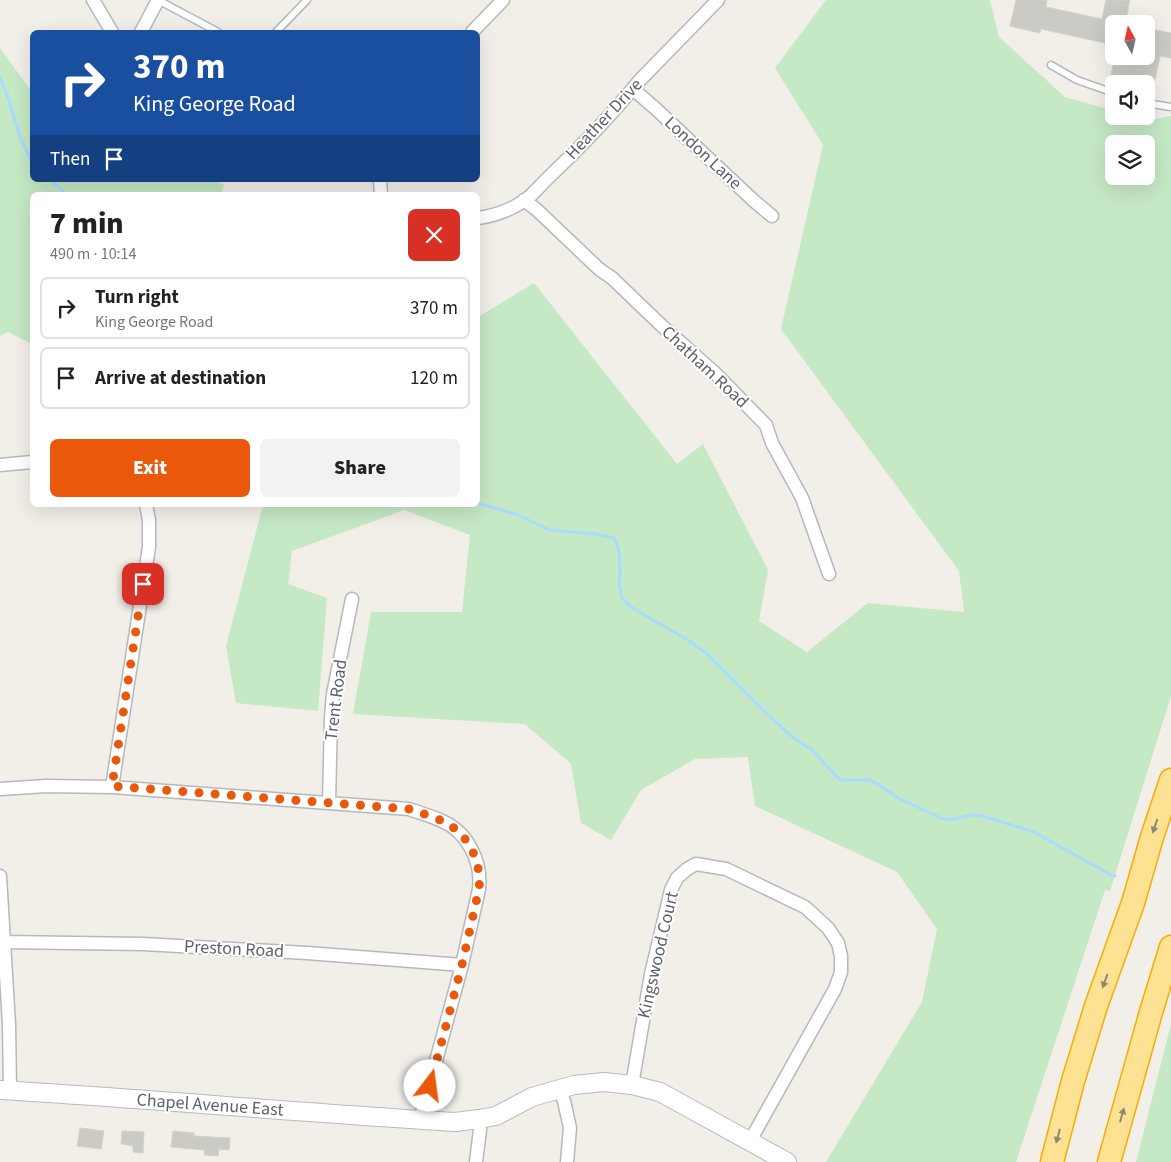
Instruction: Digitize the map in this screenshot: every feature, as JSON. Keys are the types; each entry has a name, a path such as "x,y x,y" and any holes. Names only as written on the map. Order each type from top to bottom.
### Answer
{"highway":[{"path":"1052,1162 1087,1034 1133,903 1171,780"},
{"path":"1110,1162 1171,947"}],"street":[{"path":"93,0 111,30"},
{"path":"143,30 158,0"},
{"path":"474,30 503,0"},
{"name":"Heather Drive","path":"480,218 495,214 524,200 584,143 718,0"},
{"name":"London Lane","path":"633,89 772,216"},
{"name":"Chatham Road","path":"524,200 599,269 612,278 660,325 714,373 766,425 772,443 802,498 829,574"},
{"path":"0,465 30,462"},
{"path":"112,786 149,547 149,520 146,507"},
{"name":"Trent Road","path":"329,802 333,694 352,599"},
{"path":"0,789 46,786 112,786 409,809 444,821 456,830 476,856 480,879 479,889 462,965 420,1120"},
{"name":"Kingswood Court","path":"632,1085 651,974 671,890 677,878 696,864 726,868 805,907 828,928 838,943 841,956 841,972 835,990 750,1141"},
{"path":"0,876 9,1024 5,1090"},
{"name":"Preston Road","path":"5,942 143,944 307,953 462,965"},
{"path":"476,1162 480,1130 479,1119 496,1116 532,1097 559,1088 604,1082 632,1085 660,1092 787,1162"},
{"path":"559,1088 570,1128 567,1162"},
{"name":"Chapel Avenue East","path":"5,1090 420,1120 456,1122 479,1119"}],"lane":[{"path":"158,0 214,30"},
{"path":"278,30 308,0"},
{"path":"1051,65 1077,80 1105,90"},
{"path":"1155,104 1171,107"}],"green space":[{"path":"826,0 990,0 999,37 1065,97 1105,108 1105,125 1155,125 1155,119 1171,116 1171,696 1110,891 1105,890 1016,1162 826,1162 922,1002 937,929 897,872 755,806 748,757 695,759 641,790 611,840 581,823 571,764 525,724 353,714 371,612 462,612 470,535 404,510 292,551 288,584 327,598 318,711 236,703 226,646 262,507 480,507 480,316 534,283 677,464 703,444 768,570 759,621 807,652 868,603 964,612 959,571 781,329 823,145 775,68"},
{"path":"0,48 30,89 30,182 218,182 224,185 222,192 30,192 30,343 8,332 0,336"},
{"path":"1171,1024 1171,1162 1136,1162"}],"building":[{"path":"1016,0 1047,0 1046,7 1102,19 1106,0 1130,0 1127,15 1105,15 1105,43 1041,29 1040,33 1010,26"},
{"path":"1155,30 1171,33 1171,58 1160,56 1155,80 1155,75 1111,75 1113,65 1155,65"},
{"path":"80,1128 104,1131 101,1149 77,1146"},
{"path":"122,1131 144,1132 143,1153 133,1152 133,1146 121,1144"},
{"path":"173,1131 194,1133 194,1136 230,1138 229,1150 219,1149 218,1156 204,1155 205,1150 171,1147"}],"waterway":[{"path":"0,78 19,134 30,159"},
{"path":"52,182 63,192"},
{"path":"480,504 518,515 549,530 596,534 614,538 619,551 619,582 622,598 631,607 705,652 766,713 790,735 812,750 842,780 869,780 898,798 943,819 954,819 972,815 983,816 1034,832 1115,876"}],"route":[{"path":"143,584 112,786 409,809 444,821 467,842 476,856 480,879 479,889 462,965 430,1086"}]}
